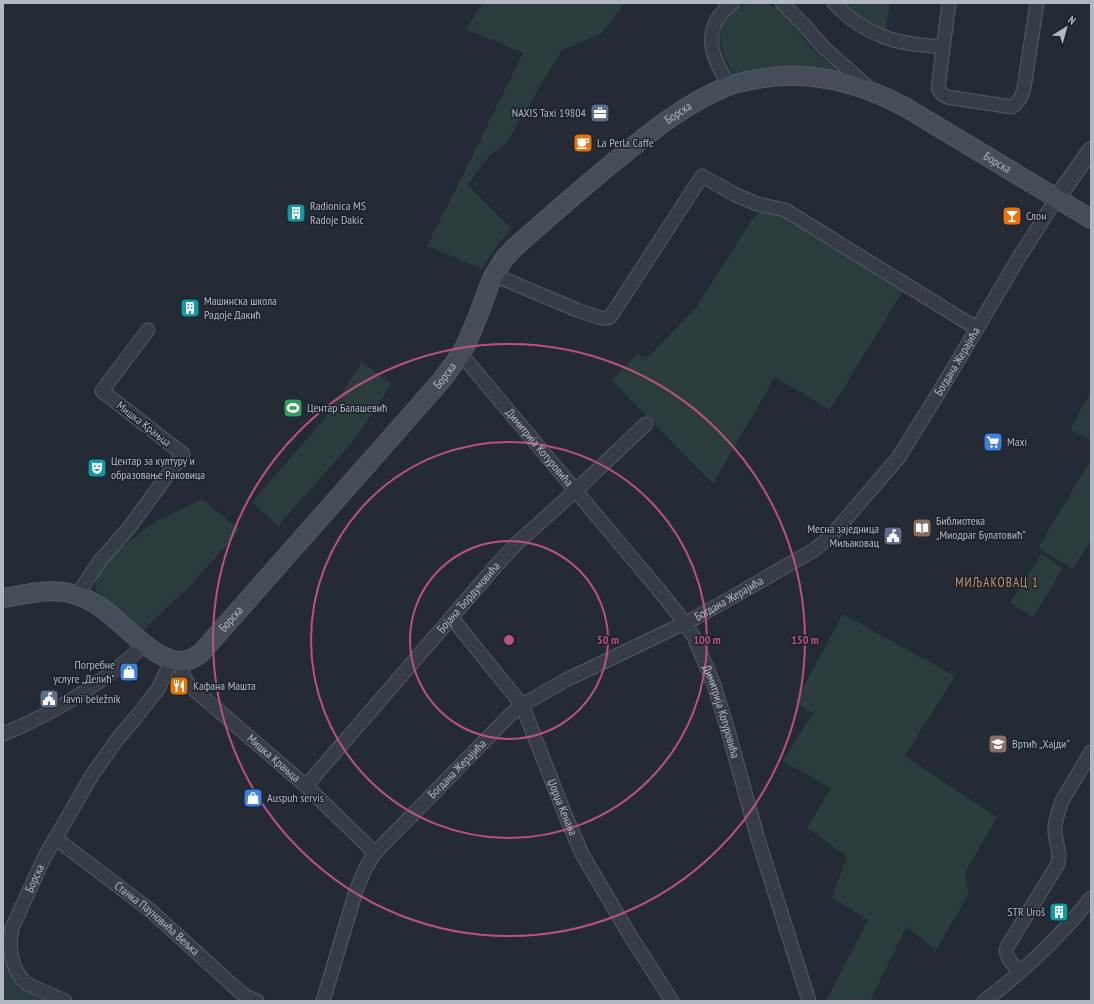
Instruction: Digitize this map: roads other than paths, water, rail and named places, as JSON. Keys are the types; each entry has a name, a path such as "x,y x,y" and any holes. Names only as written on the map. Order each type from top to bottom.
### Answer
{"main road":[{"name":"Борска","path":"176,660 194,658 208,646 431,394 461,354 494,275 504,259 514,248 566,202 660,125 692,104 729,86 767,77 797,75 839,81 872,91 906,107 1091,218"},
{"path":"3,598 51,590 68,593 90,601 103,609 156,652 176,660"}],"street":[{"path":"729,86 714,55 712,34 715,22 719,16 733,3"},
{"path":"782,3 823,47 872,91"},
{"path":"834,3 855,21 883,37 914,44 943,47"},
{"path":"949,3 938,88 942,94 947,97 1012,107 1021,99 1024,88 1037,3"},
{"path":"1057,198 1091,150"},
{"path":"494,275 577,310 601,318 608,318 611,316 702,176 736,195 757,204 785,210 976,328"},
{"name":"Богдана Жерајића","path":"323,1001 356,891 365,869 375,852 509,716 522,705 566,680 685,623 797,560 832,536 899,457 1018,259 1057,198"},
{"name":"Мишка Крањца","path":"76,596 100,561 128,529 183,454 102,391 148,330"},
{"name":"Димитрија Котуровића","path":"461,354 658,589 685,623 699,646 714,685 758,839 810,1001"},
{"name":"Бојана Ђордумовића","path":"306,786 486,576 515,545 646,424"},
{"name":"Џорџа Кенана","path":"451,617 522,705 582,854 631,938 672,1001"},
{"path":"3,734 39,718 83,692 115,670 145,644"},
{"name":"Мишка Крањца","path":"176,660 190,686 306,786 375,852"},
{"name":"Борска","path":"65,1001 21,980 13,961 10,943 14,924 44,858 101,760 158,689 176,660"},
{"path":"1020,972 1006,956 1007,947 1058,864 1059,855 1055,825 1058,813 1062,801 1091,752"},
{"name":"Станка Пауновића Вељка","path":"55,838 151,911 239,991 247,997 257,1001"},
{"path":"984,1001 996,993 1042,952 1091,898"}],"place":[{"name":"NAXIS Taxi 19804","path":"600,113"},
{"name":"La Perla Caffe","path":"583,143"},
{"name":"Radionica MS Radoje Dakic","path":"296,213"},
{"name":"Слон","path":"1012,216"},
{"name":"Машинска школа Радоје Дакић","path":"190,308"},
{"name":"Центар Балашевић","path":"293,408"},
{"name":"Maxi","path":"993,442"},
{"name":"Центар за културу и образовање Раковица","path":"97,468"},
{"name":"Библиотека „Миодраг Булатовић”","path":"922,528"},
{"name":"Месна заједница Миљаковац","path":"893,536"},
{"name":"Погребне услуге „Делић”","path":"129,672"},
{"name":"Кафана Машта","path":"179,686"},
{"name":"Javni beležnik","path":"49,699"},
{"name":"Вртић „Хајди”","path":"998,744"},
{"name":"Auspuh servis","path":"253,798"},
{"name":"STR Uroš","path":"1059,912"}],"district":[{"name":"МИЉАКОВАЦ 1","path":"997,582"}]}
